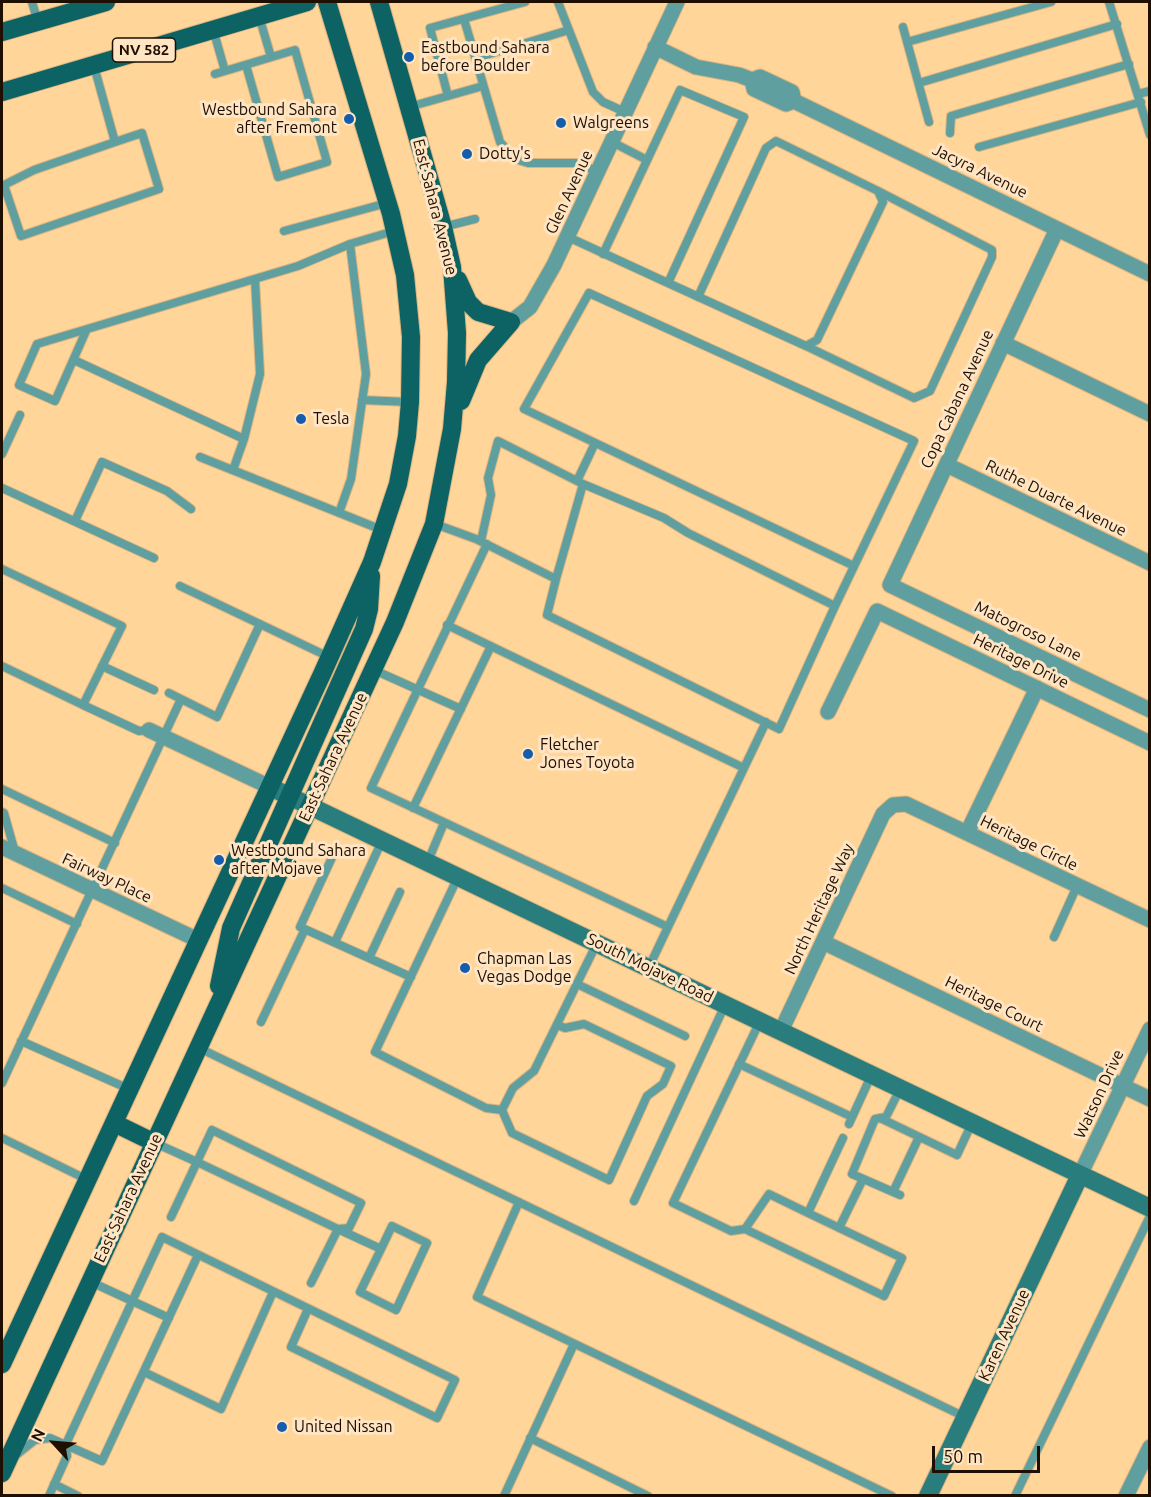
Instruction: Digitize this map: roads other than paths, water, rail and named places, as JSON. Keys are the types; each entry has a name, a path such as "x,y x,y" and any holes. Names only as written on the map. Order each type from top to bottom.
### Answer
{"main road":[{"path":"2,32 106,2"},
{"name":"NV 582","path":"2,92 307,2"},
{"path":"2,1364 6,1342 88,1180 372,562 398,484 407,436 410,402 411,337 405,275 388,203 327,2"},
{"name":"East Sahara Avenue","path":"4,1468 197,1047 311,806 413,580 434,524 452,429 457,343 452,267 444,228 379,2"},
{"path":"452,267 473,308 486,316 511,322 473,367 452,429"},
{"path":"214,1011 231,928 364,629 369,609 372,562"},
{"path":"114,1123 153,1143"}],"street":[{"name":"Glen Avenue","path":"511,322 530,307 568,237 677,2"},
{"name":"Jacyra Avenue","path":"655,47 696,67 739,75 752,80 754,89 765,87 792,92 794,101 1149,273"},
{"name":"Copa Cabana Avenue","path":"890,585 1057,229"},
{"path":"1003,343 1149,414"},
{"name":"Ruthe Duarte Avenue","path":"946,465 1149,563"},
{"name":"Matogroso Lane","path":"890,585 1149,710"},
{"name":"Heritage Drive","path":"828,712 877,611 1149,743"},
{"path":"967,833 1036,688"},
{"name":"South Mojave Road","path":"156,733 383,839 1149,1208"},
{"name":"Heritage Circle","path":"893,805 906,804 1149,920"},
{"name":"North Heritage Way","path":"781,1031 883,814 893,805"},
{"name":"Fairway Place","path":"2,847 198,940"},
{"name":"Heritage Court","path":"823,942 1149,1099"},
{"name":"Watson Drive","path":"1080,1175 1149,1029"},
{"name":"Karen Avenue","path":"928,1496 1080,1175"},
{"path":"1126,1496 1149,1447"}],"lane":[{"path":"32,2 38,22"},
{"path":"448,96 430,28 525,2"},
{"path":"558,2 593,92 603,102 625,112"},
{"path":"907,42 1051,2"},
{"path":"1109,2 1140,98 1149,135"},
{"path":"259,16 271,57"},
{"path":"464,19 500,142 515,159 528,163 578,163 598,172"},
{"path":"919,83 1116,24"},
{"path":"903,27 929,122"},
{"path":"213,29 225,71"},
{"path":"476,58 569,30"},
{"path":"215,74 295,50 327,162 278,177 246,65"},
{"path":"950,133 951,116 1129,64"},
{"path":"94,65 115,142"},
{"path":"409,107 483,86"},
{"path":"603,254 680,90 744,117 668,283"},
{"path":"979,147 1140,98 1149,91"},
{"path":"142,133 159,189 21,236 4,185 34,170 115,142 142,133"},
{"path":"568,237 603,254 806,346 914,399 930,391 992,257 992,250 776,141 766,148 698,297"},
{"path":"612,142 647,160"},
{"path":"806,346 817,340 883,202 878,191"},
{"path":"284,231 388,203"},
{"path":"444,228 475,219"},
{"path":"86,331 55,401 19,385 37,345 298,266 350,244 395,230"},
{"path":"339,513 351,479 366,374 350,244"},
{"path":"233,470 244,439 260,374 255,279"},
{"path":"595,442 580,482 547,615 779,729 914,441 589,293 524,409 595,442 854,566"},
{"path":"74,360 244,439"},
{"path":"362,400 410,402"},
{"path":"2,454 20,415"},
{"path":"668,927 371,788 484,543 491,495 489,478 498,441 580,482 664,518 688,533 835,606"},
{"path":"200,457 384,531"},
{"path":"75,521 102,462 168,491 191,509"},
{"path":"2,488 154,558"},
{"path":"434,524 484,543 556,579"},
{"path":"2,568 122,626 83,705"},
{"path":"180,586 329,657"},
{"path":"169,693 217,717 260,624"},
{"path":"447,625 744,768"},
{"path":"413,808 491,646"},
{"path":"2,666 138,731 156,733"},
{"path":"102,666 154,690"},
{"path":"373,669 461,709"},
{"path":"2,1083 4,1069 21,1041 115,843 156,733 180,699"},
{"path":"648,967 766,722"},
{"path":"2,789 115,843"},
{"path":"2,812 16,854"},
{"path":"428,861 444,823"},
{"path":"335,942 383,839"},
{"path":"335,851 300,927 411,977"},
{"path":"459,876 375,1052 486,1108 502,1110"},
{"path":"1054,936 1077,886"},
{"path":"2,888 77,924"},
{"path":"369,958 400,892"},
{"path":"261,1022 305,929"},
{"path":"502,1110 513,1088 534,1071 597,943"},
{"path":"577,984 685,1036"},
{"path":"634,1201 725,1005"},
{"path":"745,1228 769,1194 902,1258 884,1296 745,1228 731,1231 673,1203 760,1021"},
{"path":"502,1110 512,1133 609,1180 647,1096 663,1084 671,1066 584,1024 565,1028 557,1025"},
{"path":"21,1041 129,1089"},
{"path":"197,1047 965,1417"},
{"path":"740,1064 851,1120 871,1075"},
{"path":"900,1088 886,1117 875,1119 852,1174 896,1194 919,1137"},
{"path":"880,1118 957,1155 972,1123"},
{"path":"171,1217 212,1130 361,1203 350,1227 338,1229"},
{"path":"808,1213 843,1137"},
{"path":"2,1138 88,1180"},
{"path":"153,1143 381,1249"},
{"path":"840,1228 863,1179"},
{"path":"519,1202 477,1298 892,1496"},
{"path":"1014,1496 1149,1216"},
{"path":"392,1226 427,1243 396,1310 360,1293 381,1249 392,1226"},
{"path":"311,1283 338,1229"},
{"path":"49,1496 67,1456 66,1444 162,1237 455,1380 437,1418 291,1347 308,1309"},
{"path":"4,1468 35,1440 50,1438 102,1461 198,1255"},
{"path":"89,1281 169,1318"},
{"path":"144,1372 221,1409 273,1292"},
{"path":"504,1496 574,1344"},
{"path":"530,1438 648,1496"},
{"path":"54,1484 78,1496"}],"place":[{"name":"Eastbound Sahara before Boulder","path":"409,57"},
{"name":"Westbound Sahara after Fremont","path":"349,119"},
{"name":"Walgreens","path":"561,123"},
{"name":"Dotty's","path":"467,154"},
{"name":"Tesla","path":"301,419"},
{"name":"Fletcher Jones Toyota","path":"528,754"},
{"name":"Westbound Sahara after Mojave","path":"219,860"},
{"name":"Chapman Las Vegas Dodge","path":"465,968"},
{"name":"United Nissan","path":"282,1427"}]}
